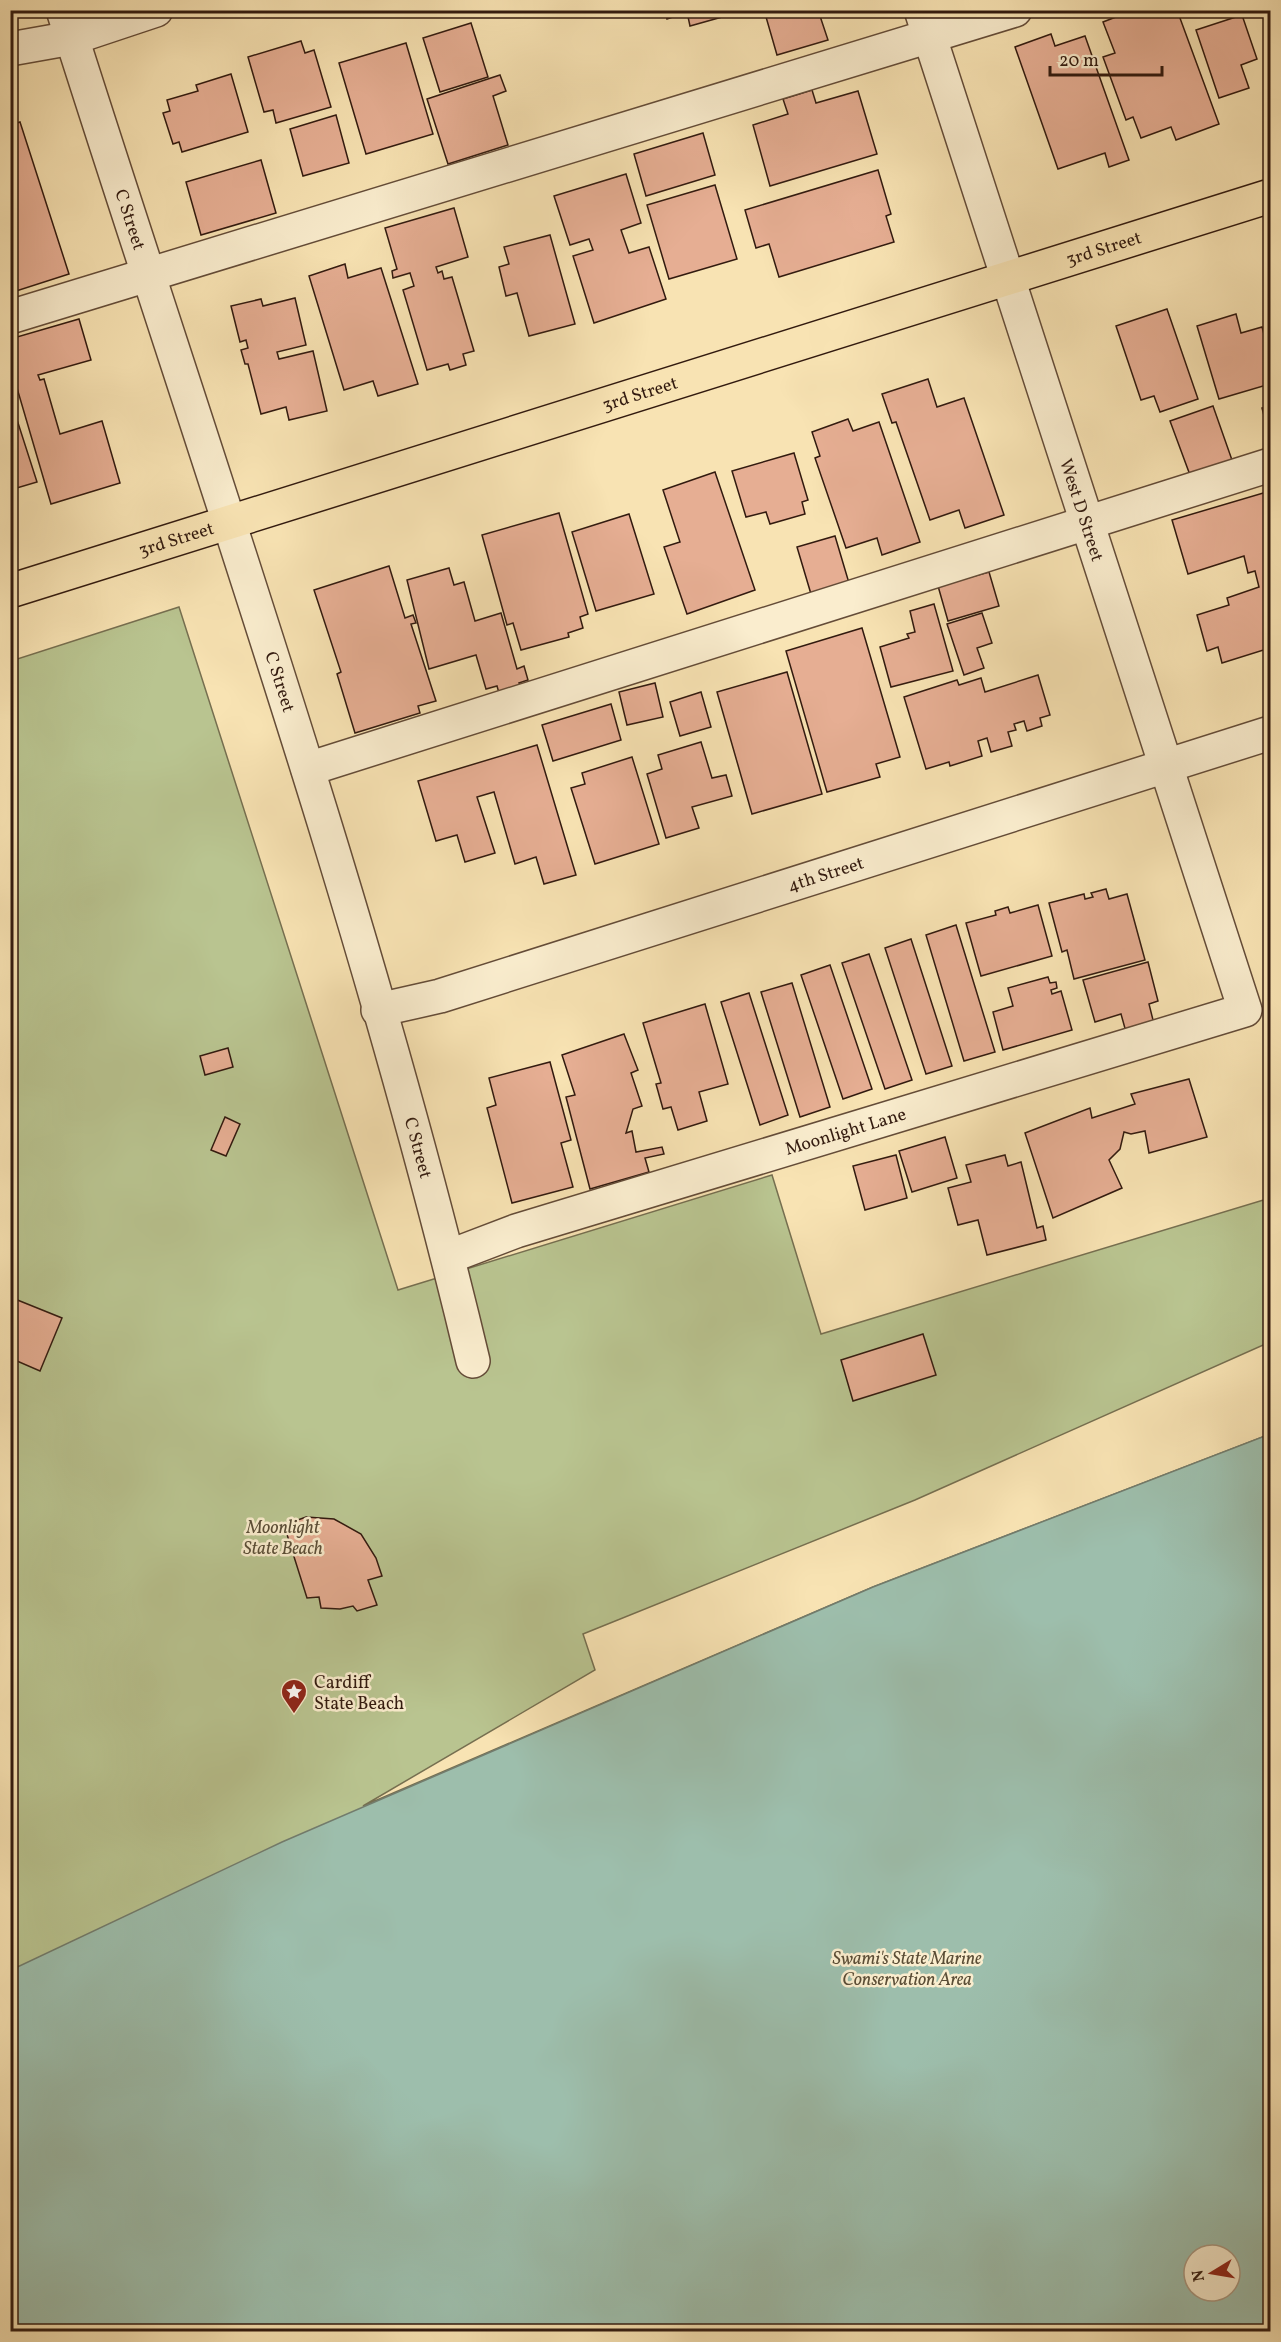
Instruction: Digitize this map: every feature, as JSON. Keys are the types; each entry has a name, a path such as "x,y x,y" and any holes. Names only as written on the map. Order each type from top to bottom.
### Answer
{"main road":[{"name":"3rd Street","path":"10,591 1270,196"}],"street":[{"path":"10,49 68,24 156,10"},
{"path":"10,317 148,276 925,24 1016,10"},
{"name":"C Street","path":"68,24 308,769 448,1257 473,1361"},
{"name":"West D Street","path":"925,24 1245,1010"},
{"path":"308,769 1270,465"},
{"name":"4th Street","path":"378,1010 440,996 1270,733"},
{"name":"Moonlight Lane","path":"448,1257 527,1228 1245,1010"}],"green space":[{"name":"Moonlight State Beach","path":"179,607 398,1290 772,1175 821,1334 1270,1198 1270,1342 915,1500 583,1634 595,1670 363,1806 873,1587 1270,1434 1270,2331 11,2331 11,661"}],"shaded area":[{"name":"Swami's State Marine Conservation Area","path":"1270,1434 1270,2331 11,2331 11,1970 282,1842 873,1587"}],"building":[{"path":"665,10 747,10 690,26 687,12 667,19"},
{"path":"764,10 818,10 828,40 777,55"},
{"path":"1134,10 1177,10 1219,124 1176,140 1171,127 1141,138 1133,117 1126,120 1103,57 1115,53 1103,22"},
{"path":"1242,15 1257,59 1241,65 1249,88 1219,98 1196,30"},
{"path":"471,23 488,77 440,92 423,38"},
{"path":"1051,34 1055,46 1085,36 1129,160 1109,167 1105,153 1058,169 1015,47"},
{"path":"301,41 305,53 314,50 331,107 276,123 273,110 264,112 248,57"},
{"path":"406,43 433,134 366,154 339,63"},
{"path":"231,74 248,132 182,152 179,142 173,144 163,113 170,111 167,100 198,91 196,85"},
{"path":"500,75 506,91 493,96 508,145 448,164 427,99"},
{"path":"812,90 816,103 858,91 877,154 770,186 753,125 788,114 783,99"},
{"path":"336,115 349,163 303,176 290,129"},
{"path":"20,122 69,274 10,293 10,125"},
{"path":"703,133 715,175 646,196 634,154"},
{"path":"261,160 276,213 201,235 186,182"},
{"path":"878,170 891,214 886,216 894,242 779,277 769,244 756,248 745,210"},
{"path":"626,174 641,223 621,230 629,253 649,247 666,299 594,323 573,256 593,250 589,239 570,245 554,196"},
{"path":"715,185 737,259 669,279 647,205"},
{"path":"454,208 468,257 436,267 438,273 442,271 444,279 452,277 474,351 463,354 466,365 450,370 448,364 427,370 403,290 414,286 410,273 393,278 392,271 397,269 385,228"},
{"path":"550,235 575,324 529,336 517,293 506,296 499,267 509,264 504,247"},
{"path":"345,264 348,278 381,268 418,384 378,396 373,381 344,390 309,276"},
{"path":"295,298 306,345 277,352 279,359 313,351 327,411 289,420 286,407 261,414 248,364 245,364 241,350 248,348 246,340 240,342 231,306 261,299 263,306"},
{"path":"1167,309 1198,399 1160,412 1154,396 1141,400 1116,326"},
{"path":"1236,314 1241,333 1262,327 1270,356 1270,384 1219,399 1197,326"},
{"path":"79,319 91,360 38,375 40,380 44,379 60,434 102,421 120,483 51,504 12,371 15,371 10,357 10,339"},
{"path":"928,379 937,407 964,398 1004,515 965,528 959,510 930,520 896,422 892,423 882,394"},
{"path":"10,398 37,482 10,490"},
{"path":"1213,406 1232,460 1190,475 1170,421"},
{"path":"1270,406 1270,438 1262,408"},
{"path":"848,419 853,431 879,422 920,542 882,555 877,538 846,548 815,458 820,456 812,432"},
{"path":"794,453 808,500 802,502 805,514 770,524 766,512 746,517 732,471"},
{"path":"715,472 755,590 687,614 664,547 680,542 663,490"},
{"path":"1270,491 1270,648 1222,663 1218,647 1207,651 1197,615 1229,605 1227,598 1259,587 1255,571 1248,573 1244,556 1188,574 1172,520"},
{"path":"559,513 588,614 580,617 583,628 568,633 569,637 521,650 513,623 507,625 482,535"},
{"path":"629,514 654,594 596,611 572,532"},
{"path":"835,536 849,583 811,594 797,547"},
{"path":"389,566 405,618 413,615 416,623 411,624 436,701 418,706 420,713 355,733 337,674 341,672 314,590"},
{"path":"449,568 454,585 464,582 475,621 501,613 517,669 524,666 528,680 519,683 521,687 499,693 497,686 486,689 476,655 429,669 407,580"},
{"path":"989,572 999,606 948,621 938,586"},
{"path":"934,604 953,671 891,687 880,647 909,638 907,634 915,632 910,611"},
{"path":"982,613 992,643 977,648 984,668 964,675 947,624"},
{"path":"862,628 900,757 876,764 880,777 827,792 786,651"},
{"path":"787,672 822,794 752,814 717,692"},
{"path":"1038,675 1050,715 1040,718 1042,726 1027,731 1024,721 1014,724 1016,730 1008,732 1012,746 991,752 987,738 978,741 982,756 950,766 949,762 926,769 904,697 957,680 959,685 981,678 985,692"},
{"path":"655,683 663,717 627,725 619,692"},
{"path":"701,692 711,727 680,736 670,702"},
{"path":"611,704 621,740 553,761 542,725"},
{"path":"701,742 712,778 726,775 732,796 692,807 699,828 666,838 647,774 662,769 658,755"},
{"path":"537,745 576,875 544,884 536,857 515,864 494,792 477,797 495,853 465,862 457,835 436,841 418,781"},
{"path":"632,757 659,844 595,864 571,788 585,784 582,773"},
{"path":"1106,889 1109,899 1127,894 1145,960 1074,979 1067,950 1062,952 1049,903 1084,894 1085,899 1093,897 1091,893"},
{"path":"1038,905 1052,956 981,976 966,923 996,915 995,911 1008,907 1010,913"},
{"path":"956,925 995,1052 964,1061 926,935"},
{"path":"911,939 952,1066 926,1074 885,948"},
{"path":"869,954 912,1080 885,1089 842,963"},
{"path":"1148,962 1158,1001 1149,1004 1154,1024 1126,1032 1121,1014 1095,1022 1083,980"},
{"path":"830,965 872,1089 843,1099 801,975"},
{"path":"1048,977 1050,983 1056,982 1057,988 1051,990 1052,994 1061,991 1072,1030 1003,1050 993,1012 1013,1006 1008,988"},
{"path":"792,983 830,1107 800,1117 761,992"},
{"path":"749,993 788,1115 760,1125 721,1002"},
{"path":"705,1004 728,1084 699,1092 707,1121 678,1130 671,1107 663,1109 656,1084 661,1083 643,1023"},
{"path":"624,1034 638,1070 631,1073 642,1106 633,1109 626,1133 632,1131 636,1152 662,1147 664,1154 645,1158 649,1172 590,1189 566,1097 575,1095 562,1055"},
{"path":"228,1048 233,1067 205,1075 200,1056"},
{"path":"550,1062 571,1140 561,1143 573,1187 512,1203 487,1108 496,1105 489,1078"},
{"path":"1189,1079 1207,1137 1149,1153 1145,1131 1131,1134 1124,1132 1120,1149 1109,1160 1122,1188 1053,1218 1025,1133 1090,1108 1092,1118 1135,1104 1131,1094"},
{"path":"225,1117 240,1124 226,1156 211,1150"},
{"path":"945,1137 957,1178 912,1192 899,1151"},
{"path":"896,1155 907,1198 865,1210 853,1166"},
{"path":"1005,1155 1008,1166 1021,1162 1037,1228 1043,1226 1046,1240 987,1255 978,1220 958,1225 948,1188 971,1182 966,1165"},
{"path":"10,1297 62,1318 40,1371 10,1358"},
{"path":"923,1334 936,1375 853,1401 841,1360"},
{"path":"306,1517 334,1519 361,1534 376,1558 382,1576 368,1580 377,1605 357,1611 353,1606 340,1609 321,1608 319,1597 307,1598 284,1525"}],"place":[{"name":"Cardiff State Beach","path":"294,1715"}]}
